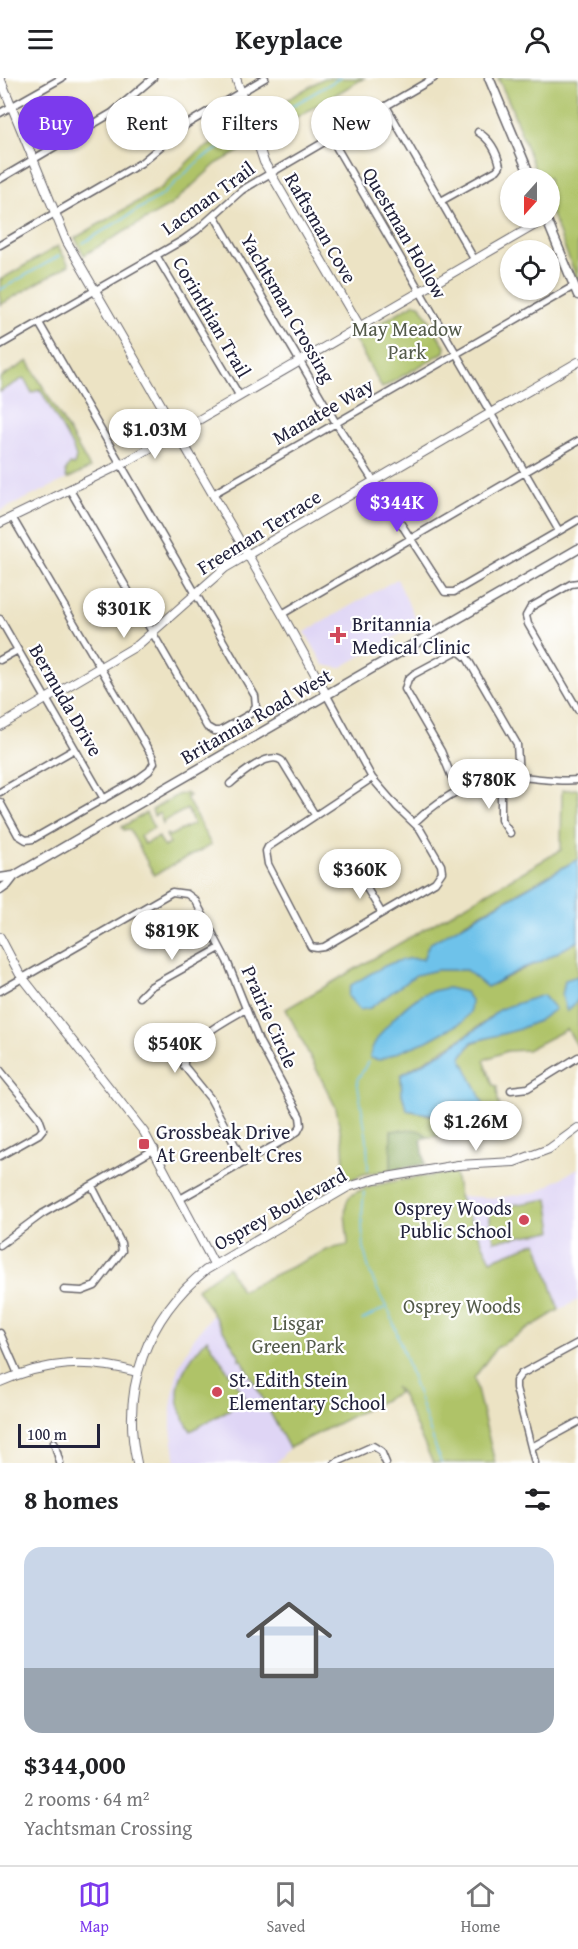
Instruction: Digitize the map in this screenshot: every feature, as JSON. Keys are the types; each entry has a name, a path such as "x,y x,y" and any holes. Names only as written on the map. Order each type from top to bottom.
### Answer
{"main road":[{"path":"489,78 527,168"},
{"path":"551,228 576,291"},
{"name":"Britannia Road West","path":"0,878 14,876 578,549"},
{"name":"Britannia Road West","path":"0,890 8,885 14,876"}],"street":[{"path":"0,78 67,242 248,554 372,777 414,823 441,865 442,872 435,882 324,947 317,948 307,944 268,864 266,851 268,847 372,777"},
{"path":"0,113 62,78"},
{"path":"0,179 112,113 153,78"},
{"name":"Raftsman Cove","path":"236,78 260,153 359,325"},
{"path":"0,245 141,163 187,124 265,78"},
{"name":"Lacman Trail","path":"392,102 434,78"},
{"path":"392,116 474,259"},
{"path":"441,201 497,170 500,166 488,138 478,132"},
{"name":"Lacman Trail","path":"0,345 192,234 237,194 311,149"},
{"name":"Questman Hollow","path":"338,150 559,531"},
{"name":"Yachtsman Crossing","path":"214,214 336,423 412,538 442,589 450,593 559,531"},
{"path":"0,523 121,464 529,228"},
{"name":"Corinthian Trail","path":"156,255 239,395"},
{"name":"Manatee Way","path":"213,494 455,354 576,291"},
{"path":"39,322 255,696 256,706 250,714 220,731 210,730 70,490"},
{"name":"Freeman Terrace","path":"0,726 138,645 217,573 578,362"},
{"path":"282,614 578,441"},
{"path":"0,802 18,835 26,840 35,838 149,771 154,763 12,517"},
{"path":"559,531 578,520"},
{"path":"578,583 571,584 531,607 526,616 528,624 578,710"},
{"name":"Bermuda Drive","path":"0,619 104,798"},
{"path":"0,660 18,650"},
{"path":"457,790 445,759 405,689 405,684 414,674 455,652 460,652 468,658 513,736 519,755 519,777"},
{"path":"0,792 75,749"},
{"path":"230,784 272,757 278,758 315,815"},
{"path":"414,823 457,790 478,782 501,777 556,781 578,780"},
{"path":"501,777 501,820 510,832"},
{"path":"359,875 381,912"},
{"name":"Prairie Circle","path":"0,991 172,892 187,894 195,900 220,948 259,1041 300,1117 301,1125 298,1131 291,1136 180,1199"},
{"path":"0,937 23,978 126,1108 155,1149 214,1264"},
{"path":"140,997 150,987 220,948"},
{"path":"244,1162 210,1098 184,1066 183,1059 186,1053 209,1031 246,1009"},
{"path":"511,1090 528,1088 578,1057"},
{"path":"0,1156 39,1134 43,1129 39,1118 1,1073"},
{"name":"Osprey Boulevard","path":"137,1463 133,1442 132,1413 137,1372 147,1344 165,1313 186,1288 214,1264 353,1186 375,1179 458,1165 514,1162 549,1149 578,1128"},
{"path":"0,1245 42,1214 155,1149"},
{"path":"64,1290 82,1291 95,1286 122,1251 121,1243 92,1186"},
{"path":"0,1333 18,1374"},
{"path":"535,1463 516,1381 521,1374 578,1343"},
{"path":"0,1382 42,1367 71,1363 104,1364 137,1372"},
{"path":"532,1448 578,1422"},
{"path":"54,1442 60,1463"},
{"path":"335,1463 373,1446 381,1451 386,1463"}],"shaded area":[{"path":"28,361 90,468 0,511 0,378"},
{"path":"397,579 418,624 340,668 324,665 305,632"},
{"name":"Osprey Woods Public School","path":"578,1168 578,1300 559,1310 536,1242 491,1261 459,1196 497,1198 538,1192"},
{"name":"St. Edith Stein Elementary School","path":"214,1313 289,1448 276,1463 176,1463 171,1428 171,1407 178,1368 194,1338"}],"green space":[{"path":"324,78 364,78 333,96 311,96 311,109 299,116 299,96 293,96"},
{"path":"498,78 578,78 578,282 557,228 560,228 560,168 534,168"},
{"path":"201,150 242,150 216,164 171,205 84,255 75,238 161,188"},
{"path":"58,246 69,265 0,305 0,280"},
{"name":"May Meadow Park","path":"415,303 420,304 445,347 444,352 382,388 354,338"},
{"path":"28,361 90,468 67,479 65,472 70,464 74,465 76,457 40,389 32,393 24,378 0,392 0,378"},
{"path":"578,789 578,859 462,924 370,1008 416,974 437,970 466,970 494,984 578,941 578,976 565,981 567,1011 578,1000 578,1047 567,1029 527,1050 507,1051 484,1060 493,1085 497,1086 498,1101 509,1130 428,1137 419,1131 391,1131 391,1170 364,1174 345,1182 343,1145 336,1108 286,1009 561,850 562,790","holes":["500,1009 490,1037 472,1043 461,1057 466,1116 438,1117 407,1110 402,1094 401,1075 464,1036"]},
{"path":"186,793 211,845 154,875 130,830 124,830 122,827 146,813 154,828 140,836 144,844 159,837 164,847 170,844 167,834 169,836 194,824 187,809 164,821 163,824 160,813 154,816 152,810 177,795"},
{"path":"411,1130 425,1134 428,1137 421,1139 425,1164 391,1170 391,1131"},
{"path":"455,1173 459,1196 491,1260 537,1242 559,1310 496,1348 474,1378 495,1463 433,1463 400,1392 395,1387 398,1393 289,1448 242,1360 239,1360 239,1355 197,1289 228,1267 241,1291 329,1249 348,1245 346,1204 354,1193 365,1188"},
{"path":"548,1199 553,1231 494,1241 488,1209"},
{"path":"207,1339 244,1396 241,1403 191,1431 183,1417 178,1393 183,1371"}],"water":[{"path":"578,859 578,941 487,987 466,970 437,970 416,975 370,1008 360,1010 348,996 351,985 394,962 413,958 423,959 429,944"},
{"path":"578,976 578,1000 567,1012 562,996 565,980"},
{"path":"448,988 465,992 471,1000 470,1012 462,1022 427,1041 379,1060 370,1058 371,1050 382,1033 405,1007 423,994"},
{"path":"543,995 555,1009 538,1021 517,1030 472,1042 461,1057 483,1103 484,1111 464,1115 446,1115 407,1110 402,1094 401,1075 443,1052 481,1026 500,1009"}],"waterway":[{"path":"299,102 340,78"},
{"path":"83,243 162,195 202,158 216,150"},
{"path":"0,290 59,256"},
{"path":"368,1062 357,1080 367,1140 368,1170"},
{"path":"364,1192 362,1225 369,1270 390,1313 441,1463"},
{"path":"362,1320 385,1308"}],"place":[{"name":"Britannia Medical Clinic","path":"338,635"},
{"name":"Grossbeak Drive At Greenbelt Cres","path":"144,1144"},
{"name":"Osprey Woods Public School","path":"524,1220"},
{"name":"St. Edith Stein Elementary School","path":"217,1392"}],"park label":[{"name":"Osprey Woods","path":"462,1306"},
{"name":"Lisgar Green Park","path":"298,1334"}]}
